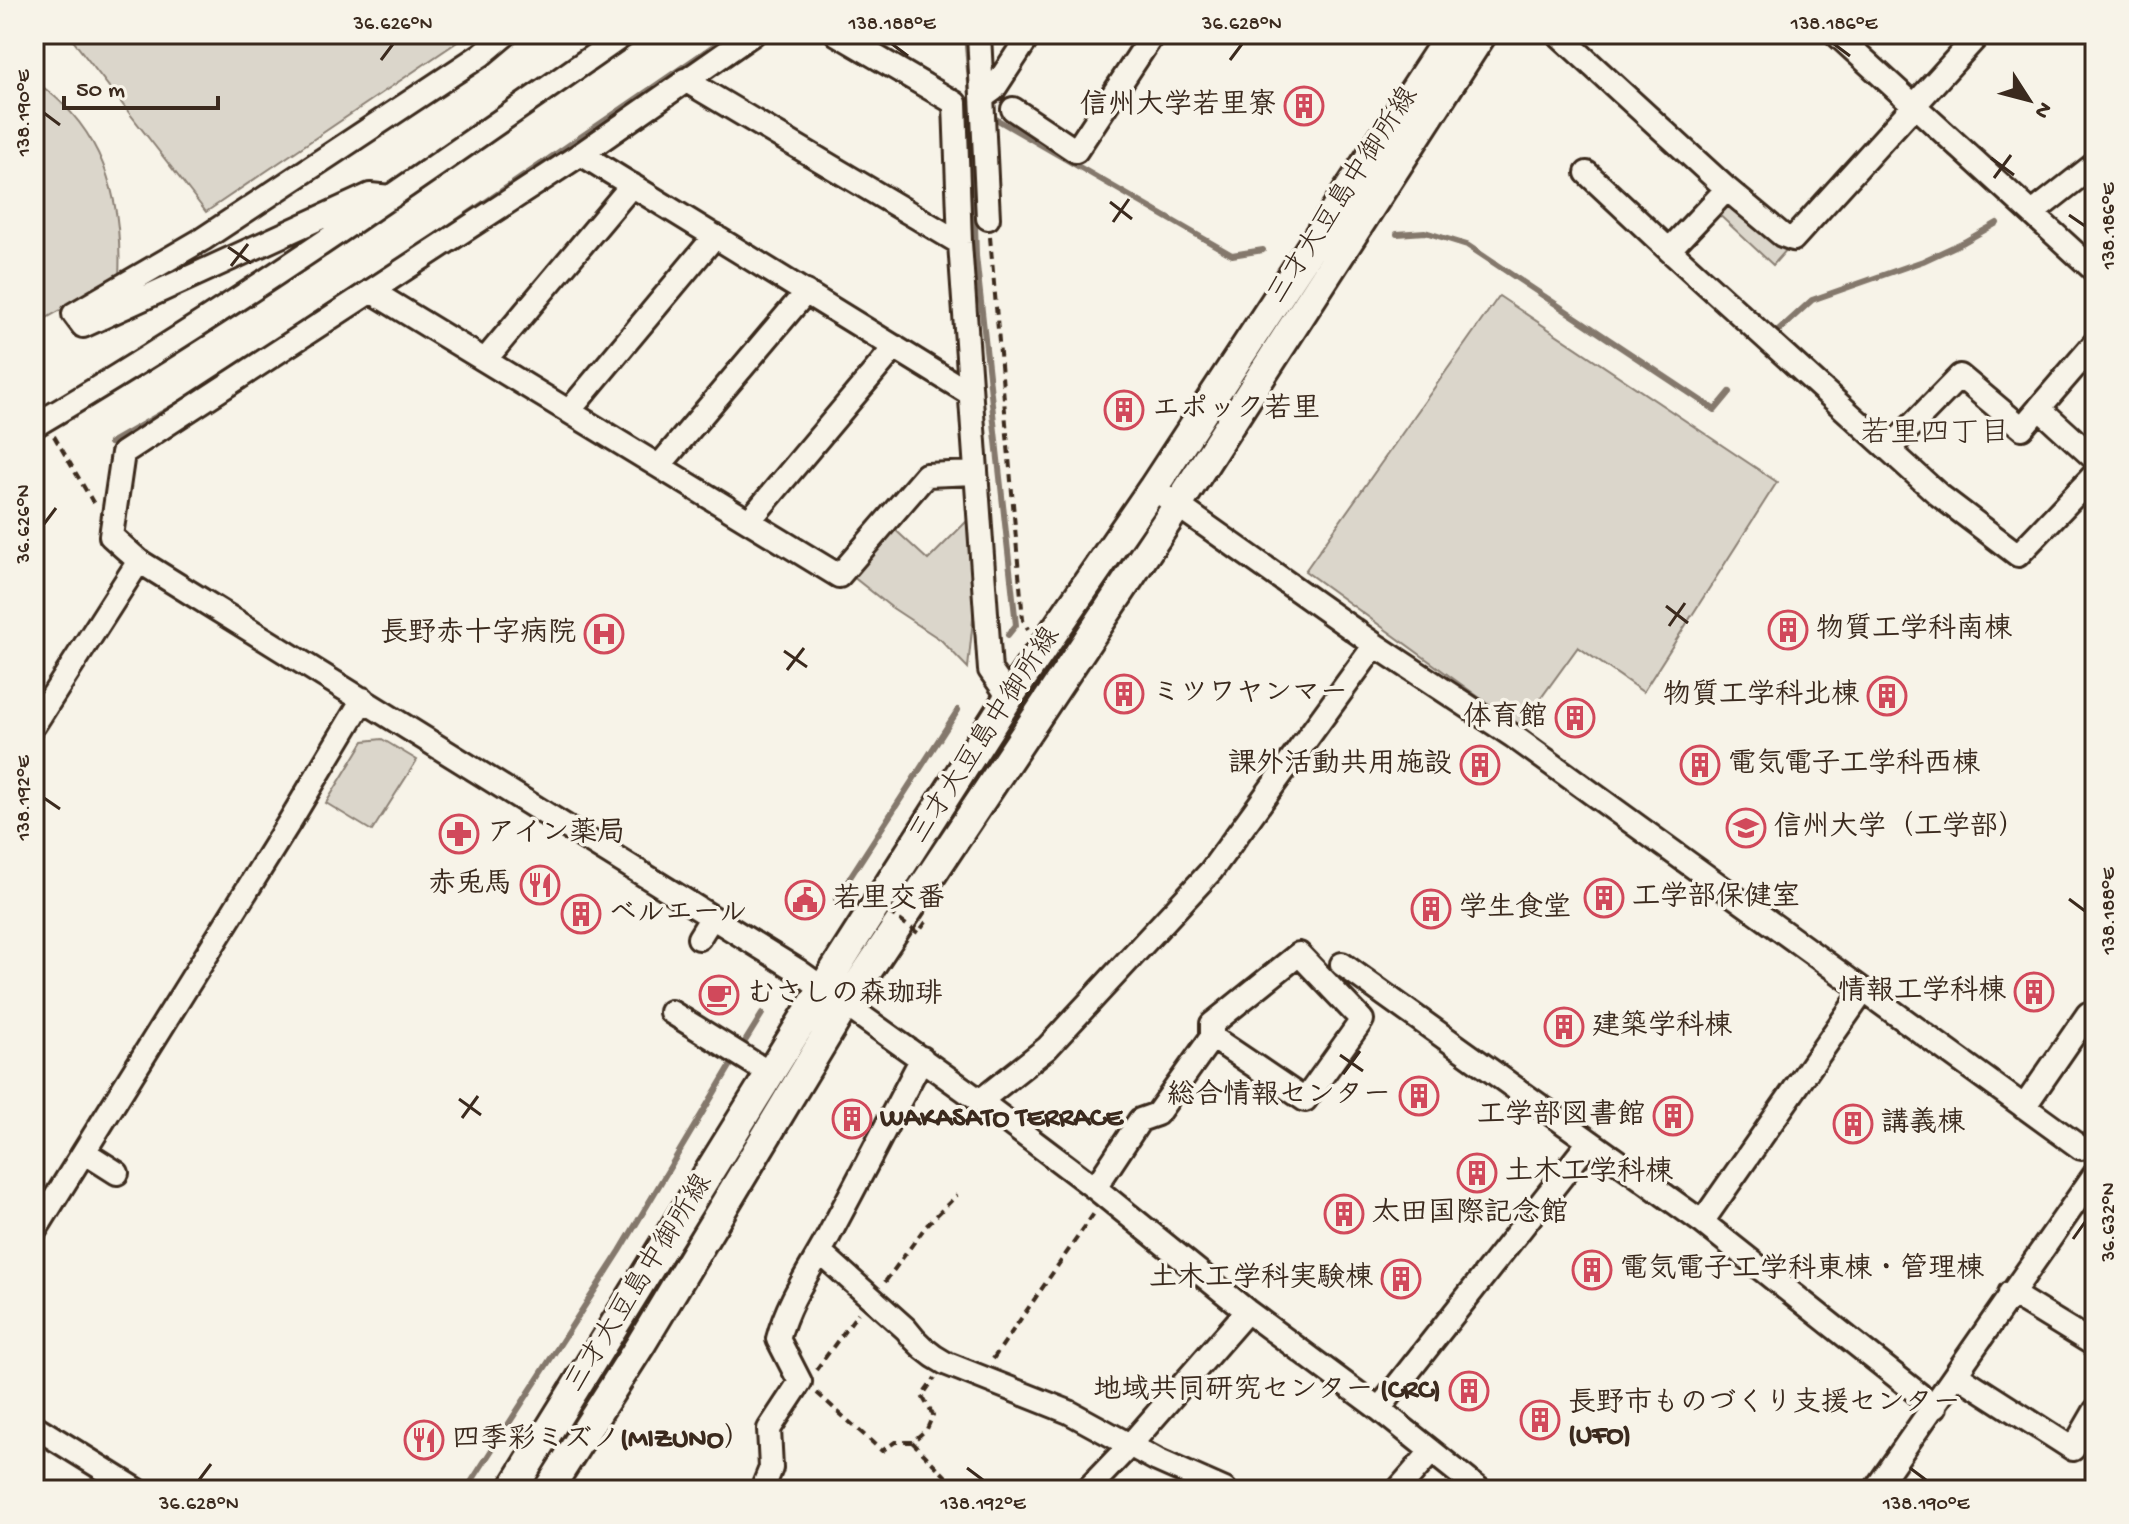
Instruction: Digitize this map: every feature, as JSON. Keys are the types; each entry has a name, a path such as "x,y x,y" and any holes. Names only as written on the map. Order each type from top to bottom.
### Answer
{"main road":[{"name":"三才大豆島中御所線","path":"548,1490 649,1330 834,996 1009,697 1153,488 1451,34"},
{"name":"三才大豆島中御所線","path":"512,1490 771,1074 834,996 1178,505 1482,34"}],"street":[{"path":"391,197 370,195 83,326 74,314 203,239 481,55 506,34"},
{"path":"34,426 163,349 391,197 625,34"},
{"path":"753,34 581,154 123,453 111,536 139,561 834,996 980,1101 1480,1490"},
{"path":"837,34 955,103 969,393 990,670 1009,697"},
{"path":"979,34 988,218"},
{"path":"983,97 994,89 1030,34"},
{"path":"1013,109 1076,151 1153,34"},
{"path":"1558,34 1727,189 1782,235 1793,239 1979,34"},
{"path":"1836,34 2095,271"},
{"path":"685,80 960,243"},
{"path":"581,154 969,393"},
{"path":"2034,212 2095,164"},
{"path":"1587,173 1939,495 2018,555 2095,474"},
{"path":"485,360 632,185"},
{"path":"1669,250 1727,189"},
{"path":"569,411 715,236"},
{"path":"371,291 839,576 926,475 975,473"},
{"path":"659,466 806,292"},
{"path":"1889,449 1960,376 2022,428 2095,343"},
{"path":"749,521 895,347"},
{"path":"2039,408 2095,459"},
{"path":"1153,488 1375,645 1513,736 2081,1148"},
{"path":"34,725 139,561"},
{"path":"980,1101 1047,1048 1211,871 1375,645"},
{"path":"34,1232 363,699"},
{"path":"699,938 712,917"},
{"path":"1100,1193 1140,1120 1157,1114 1212,1037 1212,1024 1299,954 1362,1020 1305,1100 1212,1037"},
{"path":"1342,964 1702,1222 1935,1407"},
{"path":"1702,1222 1864,990"},
{"path":"671,1012 771,1074"},
{"path":"2024,1107 2088,1014 2095,1020"},
{"path":"787,1490 766,1482 771,1468 769,1429 800,1382 778,1339 794,1295 820,1252 922,1058"},
{"path":"1379,1409 1589,1142"},
{"path":"84,1152 117,1173"},
{"path":"1875,1490 2095,1174"},
{"path":"820,1252 906,1329 917,1344 945,1363 1069,1412 1157,1460 1225,1490"},
{"path":"2010,1293 2095,1345"},
{"path":"1087,1490 1247,1311"},
{"path":"1956,1374 2073,1449 2095,1411"},
{"path":"34,1426 137,1490"},
{"path":"1398,1490 1431,1452"}],"path":[{"path":"988,218 1023,620 1029,631"},
{"path":"67,456 111,536"},
{"path":"869,885 863,894 918,933 926,922"},
{"path":"983,1378 1100,1193"},
{"path":"945,1363 922,1396 933,1415 927,1429 912,1442 895,1442 882,1451 809,1386 800,1382 817,1369 926,1226 957,1195"},
{"path":"912,1442 959,1490"}],"shaded area":[{"path":"68,34 469,34 206,212"},
{"path":"34,81 58,99 77,120 104,166 117,219 119,277 34,325"},
{"path":"1726,198 1789,247 1773,265 1715,211"},
{"path":"1499,296 1777,482 1643,692 1578,647 1520,727 1305,571"},
{"path":"967,521 975,600 968,668 941,640 852,576 890,525 928,560"},
{"path":"382,739 417,760 372,831 326,803 364,741"}],"waterway":[{"path":"430,240 731,34"},
{"path":"860,34 929,75"},
{"path":"966,34 976,256 1016,625 1008,635"},
{"path":"989,115 1232,255 1263,250"},
{"path":"1777,332 1812,300 1923,261 1997,223"},
{"path":"1397,234 1425,232 1467,245 1715,410 1730,392"},
{"path":"283,336 384,270"},
{"path":"110,443 190,397"},
{"path":"836,899 958,710"},
{"path":"741,1048 762,1014"},
{"path":"466,1490 620,1251 735,1058"}],"place":[{"name":"信州大学若里寮","path":"1304,106"},
{"name":"エポック若里","path":"1124,410"},
{"name":"物質工学科南棟","path":"1788,630"},
{"name":"長野赤十字病院","path":"604,634"},
{"name":"ミツワヤンマー","path":"1124,694"},
{"name":"物質工学科北棟","path":"1887,696"},
{"name":"体育館","path":"1575,718"},
{"name":"課外活動共用施設","path":"1480,765"},
{"name":"電気電子工学科西棟","path":"1700,765"},
{"name":"信州大学（工学部）","path":"1746,828"},
{"name":"アイン薬局","path":"459,834"},
{"name":"赤兎馬","path":"540,885"},
{"name":"工学部保健室","path":"1604,898"},
{"name":"若里交番","path":"805,900"},
{"name":"学生食堂","path":"1431,909"},
{"name":"ベルエール","path":"581,914"},
{"name":"情報工学科棟","path":"2034,992"},
{"name":"むさしの森珈琲","path":"719,995"},
{"name":"建築学科棟","path":"1564,1027"},
{"name":"総合情報センター","path":"1419,1096"},
{"name":"工学部図書館","path":"1673,1116"},
{"name":"WAKASATO TERRACE","path":"852,1119"},
{"name":"講義棟","path":"1853,1124"},
{"name":"土木工学科棟","path":"1477,1173"},
{"name":"太田国際記念館","path":"1344,1214"},
{"name":"電気電子工学科東棟・管理棟","path":"1592,1270"},
{"name":"土木工学科実験棟","path":"1401,1279"},
{"name":"地域共同研究センター (CRC)","path":"1469,1391"},
{"name":"長野市ものづくり支援センター (UFO)","path":"1540,1420"},
{"name":"四季彩ミズノ(MIZUNO）","path":"424,1440"}],"district":[{"name":"若里四丁目","path":"1935,435"}]}
